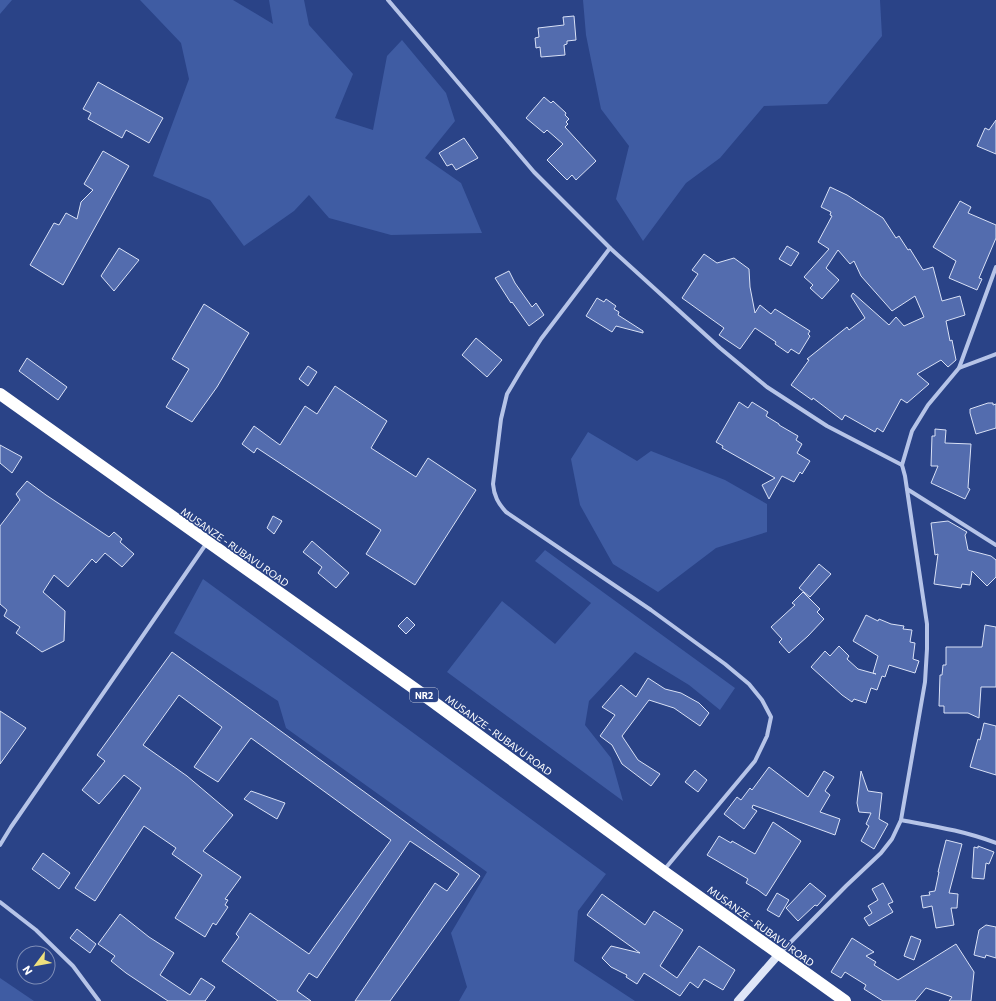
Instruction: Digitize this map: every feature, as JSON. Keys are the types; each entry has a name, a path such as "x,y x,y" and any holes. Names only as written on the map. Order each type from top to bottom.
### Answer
{"highway":[{"name":"MUSANZE - RUBAVU ROAD","path":"0,394 432,701 663,871 845,1001"}],"main road":[{"path":"738,1001 779,954"}],"street":[{"path":"388,0 534,172 610,248 720,348 767,387 827,426 902,465"},
{"path":"610,248 541,339 507,394 501,419 493,484 496,499 506,512 651,610 725,664 748,684 762,700 771,717 767,736 755,761 663,871"},
{"path":"779,954 881,853 892,839 901,820 925,682 927,649 927,624 905,476 902,465 912,431 928,405 959,368 996,267"},
{"path":"959,368 996,354"},
{"path":"907,489 996,545"},
{"path":"0,845 208,542"},
{"path":"901,820 951,829 996,843"},
{"path":"0,902 36,930 73,966 99,1001"}],"shaded area":[{"path":"0,0 12,0 0,14"},
{"path":"140,0 233,0 273,24 269,0 304,0 309,25 353,74 335,118 373,130 387,56 402,40 446,93 455,121 425,158 461,183 482,233 391,235 329,218 309,195 294,211 244,246 210,200 153,176 189,79 181,43"},
{"path":"583,0 880,0 882,36 827,104 764,106 720,158 686,183 643,241 616,199 629,146 601,109 586,35"},
{"path":"588,432 637,461 651,451 725,480 767,504 767,532 716,548 658,592 613,564 580,505 571,459"},
{"path":"545,550 735,688 720,710 689,685 635,652 589,701 585,725 611,758 623,801 447,672 502,601 555,644 591,603 535,561"},
{"path":"203,579 606,874 578,911 574,961 635,1001 459,1001 467,987 451,933 487,872 286,728 278,701 174,633"},
{"path":"0,978 34,1001 0,1001"}],"building":[{"path":"574,16 576,40 567,41 567,44 564,45 565,55 541,57 540,47 536,48 535,38 539,37 538,28 564,25 563,17"},
{"path":"98,82 163,118 149,143 126,130 122,138 88,119 91,113 83,109"},
{"path":"544,97 551,103 553,101 566,113 565,115 569,119 566,122 568,124 565,127 596,161 576,180 572,175 567,180 547,160 563,144 547,130 544,133 526,118"},
{"path":"996,120 996,154 977,146 985,128 989,130"},
{"path":"464,138 478,158 456,170 452,164 447,166 439,153"},
{"path":"103,151 129,166 63,285 30,265 54,223 59,225 66,213 77,219 81,202 93,190 84,184"},
{"path":"830,187 847,195 883,218 896,238 899,236 908,250 910,249 923,270 933,267 942,301 960,296 965,315 946,321 956,360 948,367 941,360 917,374 929,384 907,403 901,399 883,432 877,428 875,432 845,415 842,420 813,398 812,400 791,385 809,360 807,359 847,327 849,330 865,318 851,296 853,293 889,325 896,317 904,326 924,317 915,296 892,311 861,276 854,261 850,264 838,250 826,268 839,280 822,299 810,288 813,285 804,277 829,249 818,242 832,216 830,215 831,212 821,207"},
{"path":"960,201 971,207 968,213 996,225 996,238 979,278 982,279 977,290 949,278 956,261 933,247"},
{"path":"787,246 799,253 791,266 779,259"},
{"path":"119,248 139,260 114,291 101,276"},
{"path":"704,254 717,263 734,258 749,269 750,287 755,313 760,305 771,314 775,309 810,331 808,334 810,336 799,354 791,349 788,353 775,344 776,342 755,328 740,349 719,335 724,328 682,298 698,274 692,270"},
{"path":"509,271 515,283 532,307 536,303 544,315 529,326 512,302 511,303 495,278"},
{"path":"597,298 604,302 606,299 616,306 614,309 619,312 618,315 643,331 643,333 616,326 612,332 586,316"},
{"path":"204,304 249,333 217,387 192,422 166,407 189,369 172,359"},
{"path":"476,338 502,360 487,377 462,355"},
{"path":"27,358 67,387 58,400 19,371"},
{"path":"308,366 317,372 308,386 299,379"},
{"path":"335,386 387,421 371,448 416,477 428,458 476,490 415,585 366,554 381,530 257,448 254,453 242,444 254,426 280,445 305,406 317,414"},
{"path":"739,402 748,408 752,402 768,412 766,416 798,436 796,440 802,444 797,453 810,461 802,474 800,472 794,482 782,476 769,499 762,485 775,478 722,448 723,446 716,442"},
{"path":"988,403 993,403 993,405 996,404 996,428 976,434 970,409"},
{"path":"935,429 946,430 945,443 971,444 968,488 970,489 965,499 931,483 938,466 931,466 932,436 935,436"},
{"path":"0,445 22,457 12,473 0,463"},
{"path":"27,481 109,537 114,532 122,539 120,542 134,554 122,567 105,553 96,563 92,559 68,587 54,575 43,592 65,611 64,641 42,652 16,633 20,627 4,616 7,610 0,604 0,526 20,500 16,494"},
{"path":"273,516 282,521 274,534 267,528"},
{"path":"948,521 967,532 965,535 968,550 991,556 996,560 996,577 987,586 972,571 970,585 962,584 961,588 934,584 938,554 935,555 931,523"},
{"path":"312,541 349,573 336,588 318,573 322,567 303,552"},
{"path":"819,564 831,574 810,597 799,588"},
{"path":"803,592 820,609 817,612 824,619 789,653 779,642 782,639 771,627 795,605 792,603"},
{"path":"866,615 878,621 879,619 891,624 904,626 903,629 912,630 910,642 915,643 913,659 919,661 915,673 889,665 885,677 882,676 877,690 871,688 866,703 854,699 852,702 811,667 825,651 830,656 839,646 849,656 847,659 858,669 876,674 873,673 878,656 853,641"},
{"path":"407,617 415,625 406,634 398,626"},
{"path":"985,625 996,627 996,687 981,687 979,718 968,713 944,713 944,706 939,706 940,675 942,675 943,665 946,665 946,647 982,647"},
{"path":"172,652 480,876 390,1001 355,1001 435,883 447,891 459,874 410,841 317,978 309,973 297,991 311,1001 278,1001 222,961 239,937 236,934 250,913 309,954 391,840 251,738 218,782 194,767 222,727 179,695 143,745 187,776 233,815 203,851 241,877 225,899 228,900 225,905 228,907 216,925 213,923 205,937 175,918 202,875 172,854 176,848 144,826 95,901 75,888 141,788 124,775 99,804 82,790 105,761 97,755"},
{"path":"648,678 665,689 681,693 699,703 709,713 700,726 674,708 649,700 622,736 638,760 660,774 651,786 622,764 612,745 600,736 615,715 602,707 621,685 636,697"},
{"path":"0,711 26,728 0,764"},
{"path":"984,723 996,726 996,775 970,767 978,739 980,740"},
{"path":"769,767 808,797 824,771 834,777 825,791 830,795 820,812 840,819 835,835 753,805 752,808 757,811 744,829 724,814 737,797 741,800 750,788 752,790"},
{"path":"695,770 707,780 698,792 685,782"},
{"path":"861,771 868,791 882,793 879,819 888,824 874,849 861,841 869,826 866,824 871,813 859,812 857,803"},
{"path":"251,791 285,803 277,819 244,799"},
{"path":"773,822 801,841 766,896 746,883 748,879 707,855 719,836 731,843 732,841 755,854"},
{"path":"946,840 962,844 949,893 958,894 957,908 951,908 954,925 936,928 932,906 923,908 921,896 930,895 929,892 935,891"},
{"path":"978,846 994,852 989,864 986,863 984,879 972,878 974,847 978,848"},
{"path":"43,853 70,873 59,889 32,869"},
{"path":"810,883 826,896 817,906 815,905 798,921 786,908"},
{"path":"883,883 893,902 888,904 893,912 869,926 864,918 872,913 868,906 878,900 872,889"},
{"path":"777,893 789,900 779,917 767,910"},
{"path":"602,894 645,925 654,911 683,930 660,966 677,978 699,946 735,970 723,990 704,979 698,988 690,982 680,996 644,973 637,984 626,977 627,975 611,967 602,958 611,946 640,953 587,915"},
{"path":"120,914 149,937 174,953 160,975 190,995 201,978 215,987 205,1001 168,1001 126,973 111,961 115,956 98,944"},
{"path":"986,925 996,927 996,958 986,955 985,958 974,955 979,930"},
{"path":"77,929 96,944 90,953 70,938"},
{"path":"911,936 921,940 914,960 904,956"},
{"path":"852,938 874,952 866,956 876,962 874,965 898,980 956,944 974,972 971,1001 949,1001 952,997 926,988 915,1001 883,1001 864,989 866,985 845,972 841,978 831,972"}]}
